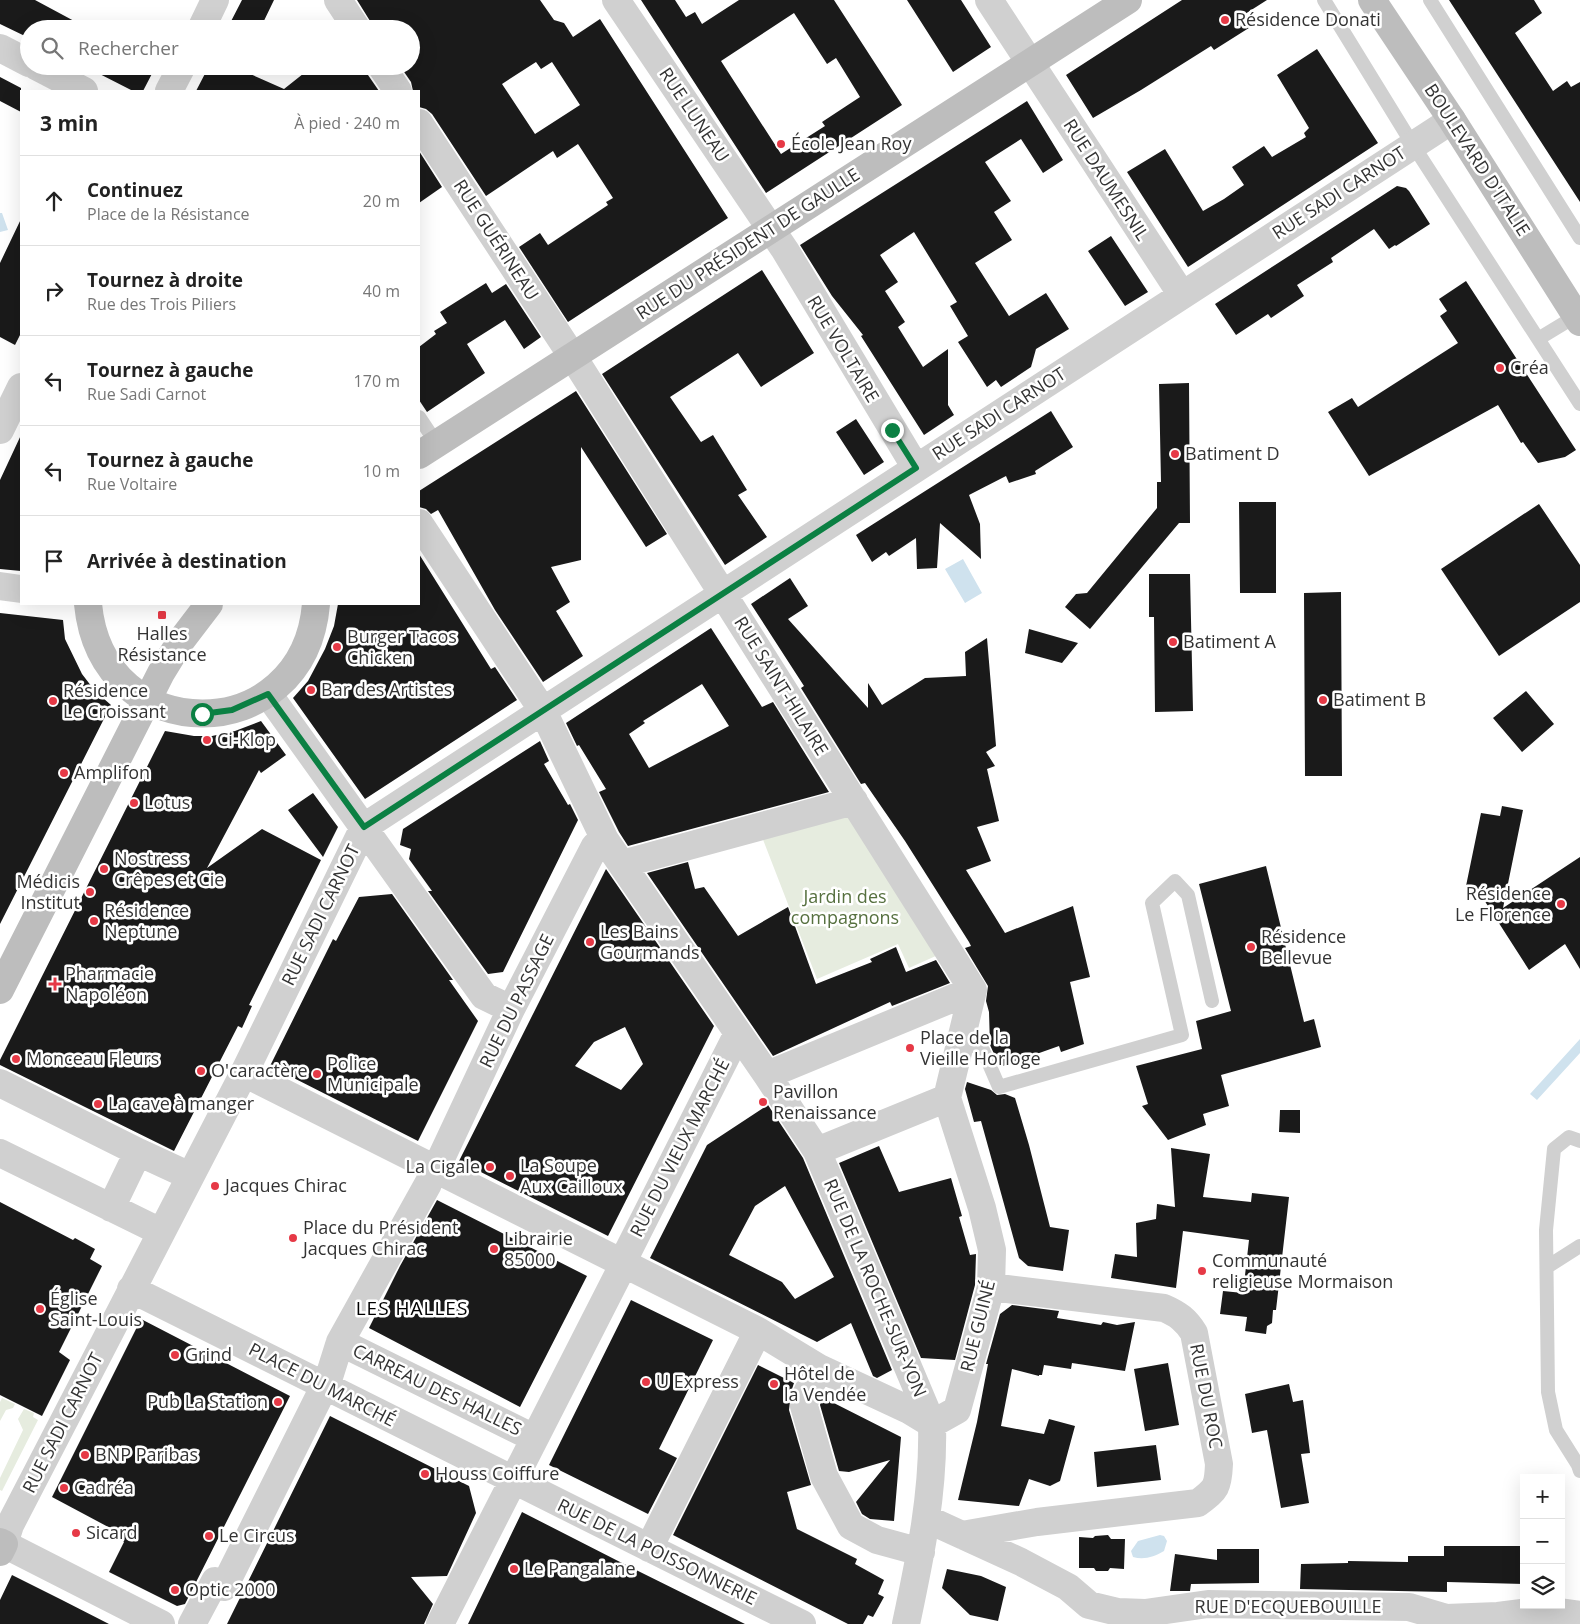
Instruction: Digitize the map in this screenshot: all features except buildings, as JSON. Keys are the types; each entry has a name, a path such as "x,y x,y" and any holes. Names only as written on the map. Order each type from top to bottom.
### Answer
{"street":[{"path":"205,20 215,0"},
{"path":"338,0 350,20"},
{"name":"RUE LUNEAU","path":"616,0 771,229"},
{"name":"RUE DAUMESNIL","path":"990,0 1182,296"},
{"name":"RUE DU PRÉSIDENT DE GAULLE","path":"428,449 1128,0"},
{"name":"BOULEVARD D'ITALIE","path":"1372,0 1452,120 1578,319"},
{"path":"0,48 20,58"},
{"path":"53,75 82,90"},
{"path":"170,90 178,75"},
{"path":"387,75 397,90"},
{"name":"RUE SADI CARNOT","path":"1,1546 131,1289 244,1073 364,827 1452,120"},
{"name":"RUE GUÉRINEAU","path":"420,125 573,356"},
{"name":"RUE VOLTAIRE","path":"771,229 916,468"},
{"name":"RUE SAINT-HILAIRE","path":"573,356 973,990"},
{"path":"0,430 20,389"},
{"path":"420,524 544,711 605,840 767,1075 817,1152 947,1098 973,990"},
{"path":"0,586 20,590"},
{"path":"88,605 95,640 104,658 116,675 130,689 148,700 178,712 210,714 232,710 268,694 289,674 303,653 313,630 316,605"},
{"path":"0,990 161,673 180,642 208,605"},
{"path":"268,694 484,996 511,1009"},
{"path":"622,864 854,801"},
{"name":"RUE DU PASSAGE","path":"432,1177 511,1009 595,846 605,840"},
{"path":"767,1075 973,990"},
{"name":"RUE DU VIEUX MARCHÉ","path":"619,1270 738,1033"},
{"path":"244,1073 432,1177 619,1270 758,1331 819,1368 909,1410 932,1424 933,1445 927,1518 906,1624"},
{"path":"0,1082 138,1152 190,1176"},
{"name":"RUE GUINÉ","path":"932,1424 957,1410 991,1287 992,1250 947,1098"},
{"path":"111,1208 138,1152"},
{"name":"RUE DE LA ROCHE-SUR-YON","path":"817,1152 932,1424"},
{"path":"0,1153 161,1232"},
{"name":"CARREAU DES HALLES","path":"192,1624 214,1581 224,1586 253,1550 329,1377 340,1342 432,1177"},
{"name":"CARREAU DES HALLES","path":"440,1624 619,1270"},
{"name":"RUE DU ROC","path":"962,1535 1037,1522 1198,1503 1213,1491 1218,1481 1219,1464 1194,1333 1188,1322 1178,1314 1164,1308 991,1287"},
{"name":"PLACE DU MARCHÉ","path":"131,1289 512,1481"},
{"path":"649,1548 758,1331"},
{"name":"CARREAU DES HALLES","path":"340,1342 534,1438"},
{"path":"819,1368 806,1395 804,1406 824,1476 851,1526 877,1540 921,1552"},
{"name":"RUE DE LA POISSONNERIE","path":"512,1481 802,1624"},
{"name":"RUE D'ECQUEBOUILLE","path":"927,1518 1021,1562 1068,1587 1089,1605 1118,1612 1145,1613 1208,1604 1409,1607 1446,1618 1499,1620 1545,1610 1580,1615"},
{"path":"1021,1562 1032,1542 1037,1522"},
{"path":"1,1546 162,1624"}],"lane":[{"path":"1324,0 1413,145 1580,404"},
{"path":"1430,0 1580,238"},
{"path":"1538,339 1578,319"},
{"path":"420,421 428,449"},
{"path":"961,1040 983,1050 999,1087 1182,1035 1152,903 1176,881 1188,895 1212,1001"},
{"path":"1580,1141 1569,1137 1554,1149 1546,1230 1548,1392 1556,1430 1580,1471"},
{"path":"1547,1267 1580,1246"}],"green space":[{"name":"Jardin des compagnons","path":"846,811 938,955 909,968 898,944 817,979 762,837"},
{"path":"2,1398 15,1404 13,1408 6,1410 0,1421 0,1402"},
{"path":"24,1409 34,1413 33,1417 38,1420 2,1491 0,1490 0,1478 23,1430 18,1419"}],"water":[{"path":"0,213 2,213 8,230 0,232"},
{"path":"963,559 982,593 965,603 945,569"},
{"path":"1580,1039 1580,1053 1537,1100 1530,1094"},
{"path":"1160,1535 1164,1536 1167,1541 1164,1551 1149,1557 1133,1557 1131,1551 1138,1541"}],"place":[{"name":"Résidence Donati","path":"1225,20"},
{"name":"École Jean Roy","path":"781,144"},
{"name":"Créa","path":"1500,368"},
{"name":"Batiment D","path":"1175,454"},
{"name":"Halles Résistance","path":"162,615"},
{"name":"Batiment A","path":"1173,642"},
{"name":"Burger Tacos Chicken","path":"337,647"},
{"name":"Bar des Artistes","path":"311,690"},
{"name":"Batiment B","path":"1323,700"},
{"name":"Résidence Le Croissant","path":"53,701"},
{"name":"Ci-Klop","path":"207,740"},
{"name":"Amplifon","path":"64,773"},
{"name":"Lotus","path":"134,803"},
{"name":"Nostress Crêpes et Cie","path":"104,869"},
{"name":"Médicis Institut","path":"90,892"},
{"name":"Résidence Le Florence","path":"1561,904"},
{"name":"Résidence Neptune","path":"94,921"},
{"name":"Les Bains Gourmands","path":"590,942"},
{"name":"Résidence Bellevue","path":"1251,947"},
{"name":"Pharmacie Napoléon","path":"55,984"},
{"name":"Place de la Vieille Horloge","path":"910,1048"},
{"name":"Monceau Fleurs","path":"16,1059"},
{"name":"O'caractère","path":"201,1071"},
{"name":"Police Municipale","path":"317,1074"},
{"name":"Pavillon Renaissance","path":"763,1102"},
{"name":"La cave à manger","path":"98,1104"},
{"name":"La Cigale","path":"490,1167"},
{"name":"La Soupe Aux Cailloux","path":"510,1176"},
{"name":"Jacques Chirac","path":"215,1186"},
{"name":"Place du Président Jacques Chirac","path":"293,1238"},
{"name":"Librairie 85000","path":"494,1249"},
{"name":"Communauté religieuse Mormaison","path":"1202,1271"},
{"name":"Église Saint-Louis","path":"40,1309"},
{"name":"Grind","path":"175,1355"},
{"name":"U Express","path":"646,1382"},
{"name":"Hôtel de la Vendée","path":"774,1384"},
{"name":"Pub La Station","path":"278,1402"},
{"name":"BNP Paribas","path":"85,1455"},
{"name":"Houss Coiffure","path":"425,1474"},
{"name":"Cadréa","path":"64,1488"},
{"name":"Sicard","path":"76,1533"},
{"name":"Le Circus","path":"209,1536"},
{"name":"Le Pangalane","path":"514,1569"},
{"name":"Optic 2000","path":"175,1590"}],"district":[{"name":"LES HALLES","path":"412,1308"}],"route":[{"path":"202,714 232,710 268,694 364,827 916,468 892,430"}]}
